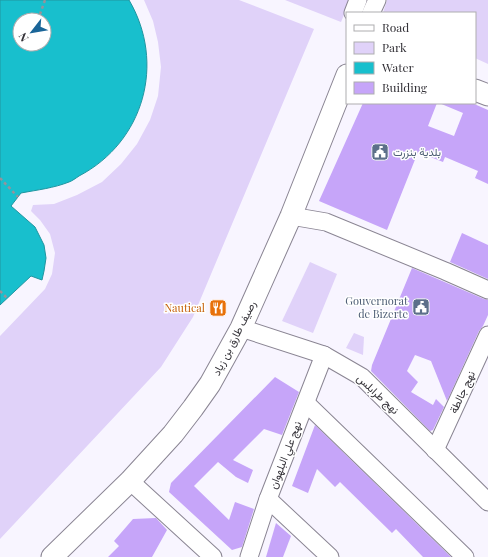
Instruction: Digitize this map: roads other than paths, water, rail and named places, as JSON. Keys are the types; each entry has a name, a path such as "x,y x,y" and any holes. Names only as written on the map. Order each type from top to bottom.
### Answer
{"main road":[{"name":"رصيف طارق بن زياد","path":"52,557 130,481 173,434 210,384 241,328 291,216 346,78"},
{"path":"476,90 488,95"}],"street":[{"path":"353,12 358,0"},
{"path":"371,12 377,0"},
{"path":"291,216 326,222 488,290"},
{"name":"نهج طرابلس","path":"241,328 324,354 362,377 488,502"},
{"name":"نهج جالطة","path":"435,450 488,335"},
{"name":"نهج علي البلهوان","path":"249,557 268,499 324,354"},
{"path":"306,402 465,557"},
{"path":"130,481 213,557"},
{"path":"268,499 330,557"}],"water":[{"path":"0,0 129,0 140,24 146,49 147,74 142,99 133,122 119,143 101,161 69,182 21,193 11,206 35,227 44,245 46,258 42,280 31,276 0,305"}],"place":[{"name":"بلدية بنزرت","path":"380,152"},
{"name":"Gouvernorat de Bizerte","path":"421,307"},
{"name":"Nautical","path":"218,308"}]}
